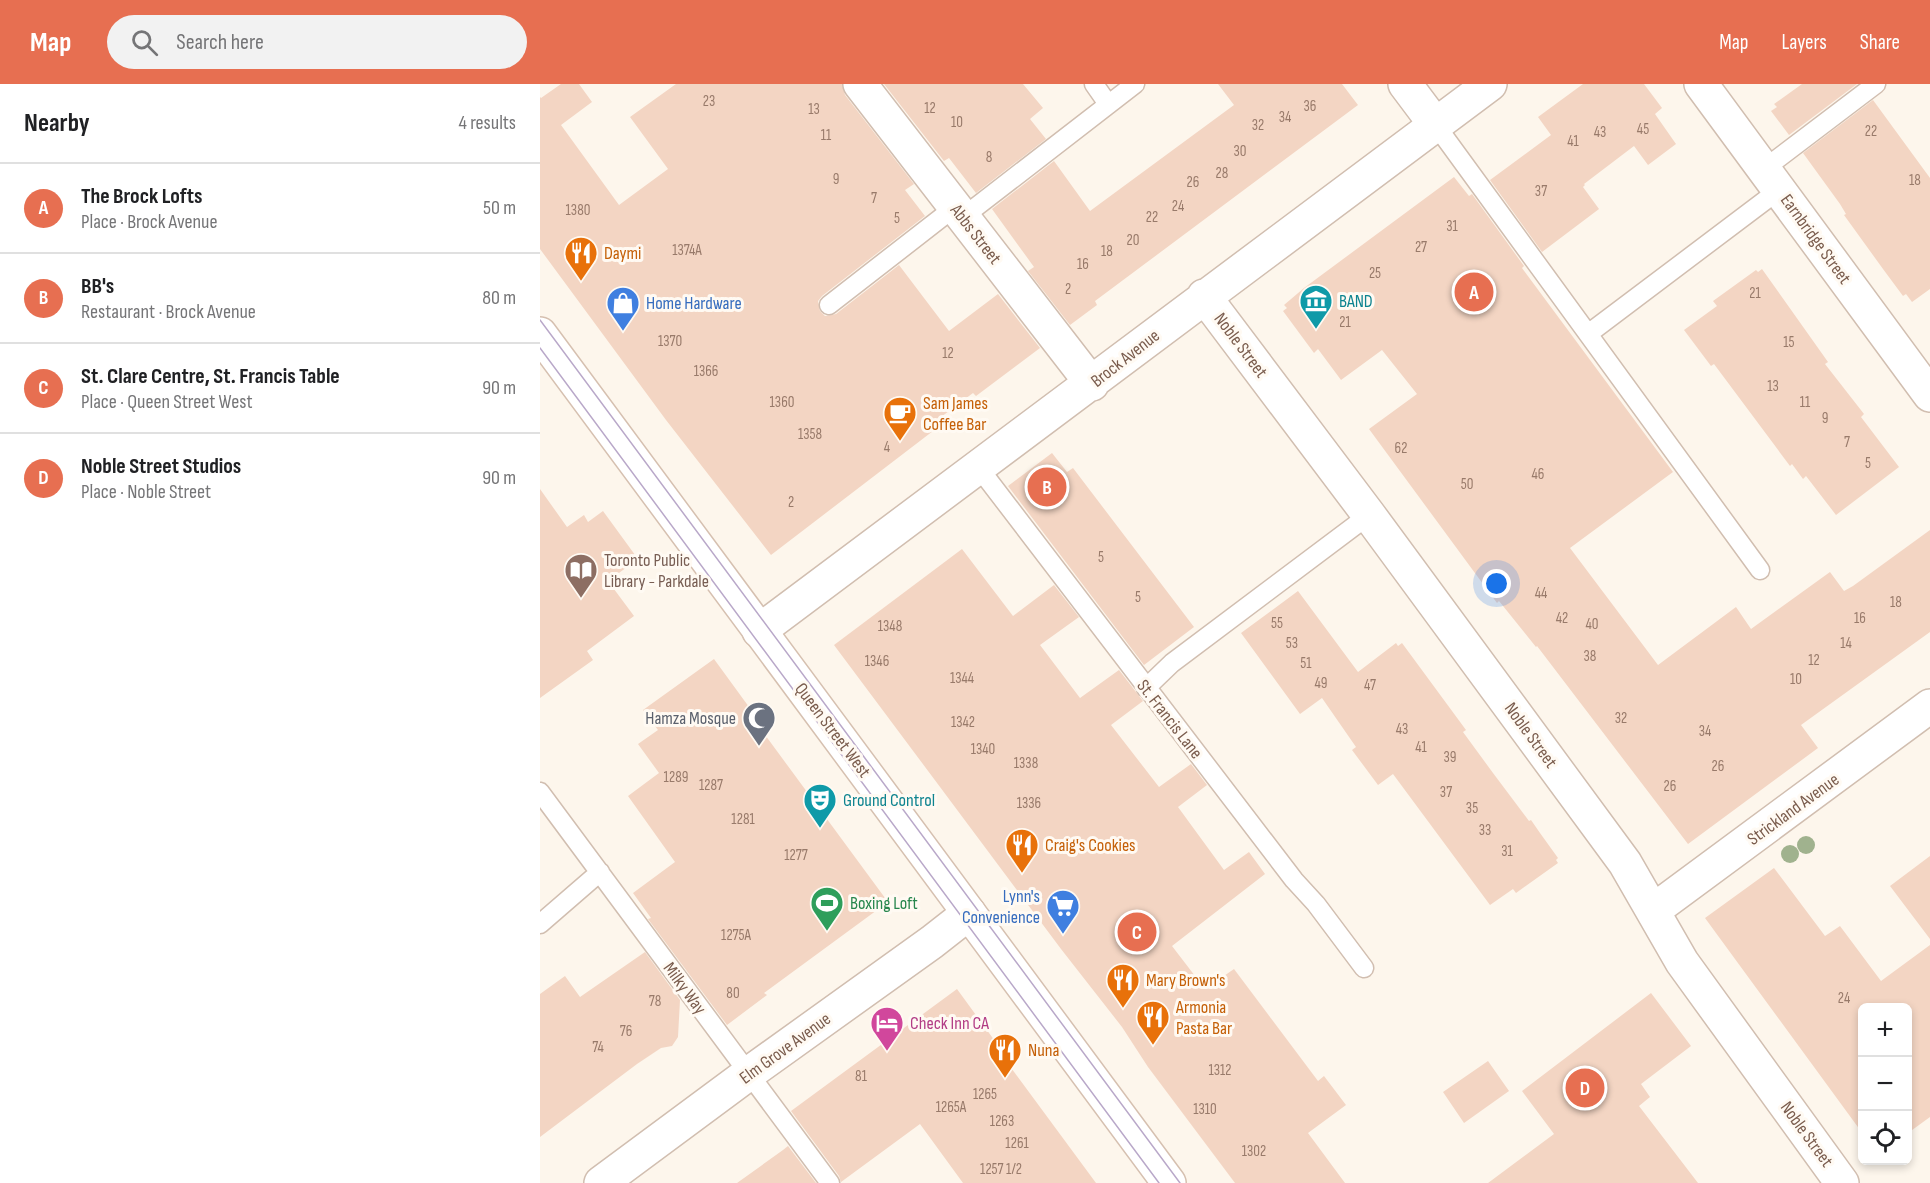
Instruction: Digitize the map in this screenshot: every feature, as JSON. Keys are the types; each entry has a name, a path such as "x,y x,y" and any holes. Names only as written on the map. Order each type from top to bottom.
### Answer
{"street":[{"name":"Abbs Street","path":"860,84 1092,384"},
{"path":"1405,84 1435,124"},
{"name":"Brock Avenue","path":"759,631 1490,84"},
{"name":"Earnbridge Street","path":"1701,84 1930,395"},
{"name":"Noble Street","path":"1204,296 1369,515 1625,863 1682,962 1842,1183"},
{"name":"Queen Street West","path":"542,341 1168,1183"},
{"name":"Strickland Avenue","path":"1654,910 1930,706"},
{"name":"Elm Grove Avenue","path":"601,1183 969,913"}],"lane":[{"path":"1094,84 1108,104"},
{"path":"829,305 1135,84"},
{"path":"1588,334 1772,179 1876,84"},
{"path":"1435,124 1760,570"},
{"name":"St. Francis Lane","path":"979,468 1146,688 1364,968"},
{"path":"1146,688 1172,663 1369,515"},
{"name":"Milky Way","path":"540,792 830,1183"},
{"path":"540,924 600,872"}],"building":[{"path":"561,84 579,84 592,102 561,125 619,205 668,169 630,117 676,84 842,84 845,95 914,184 905,190 925,216 822,296 818,301 820,311 825,316 836,314 899,265 949,331 998,294 1040,348 976,396 973,393 929,426 933,431 771,555 666,420 540,249 540,97"},
{"path":"884,84 1023,84 1043,108 1030,119 1046,139 976,193 949,158 944,161"},
{"path":"1218,84 1342,84 1358,105 1095,301 1097,305 1070,325 1028,271 1034,267 992,209 1054,161 1090,211 1234,105"},
{"path":"1583,84 1644,84 1662,108 1655,114 1676,144 1648,165 1634,146 1584,184 1583,187 1599,209 1542,252 1490,180 1551,135 1538,117"},
{"path":"1802,84 1857,84 1789,135 1771,111 1777,107 1774,104"},
{"path":"1873,100 1930,178 1930,289 1912,302 1906,294 1903,296 1883,269 1803,153"},
{"path":"1454,177 1469,196 1472,194 1524,266 1522,268 1673,472 1570,548 1658,665 1736,607 1751,629 1830,572 1844,591 1930,530 1930,632 1801,725 1818,748 1688,844 1537,646 1499,601 1497,603 1369,429 1417,394 1382,350 1341,380 1318,349 1314,353 1283,311 1287,308 1284,305 1304,288"},
{"path":"1762,269 1828,362 1825,364 1864,414 1861,417 1899,467 1836,515 1806,476 1803,479 1792,464 1790,466 1714,364 1711,366 1684,330 1717,306 1713,301 1756,270 1758,272"},
{"path":"1052,453 1067,472 1073,468 1194,627 1144,665 1008,486"},
{"name":"Toronto Public Library - Parkdale","path":"540,489 567,527 584,515 588,522 603,511 638,559 608,581 634,616 587,651 593,660 540,698"},
{"path":"962,549 1013,616 1054,585 1079,617 1040,645 1080,698 1119,670 1143,701 1111,725 1159,787 1191,764 1207,785 1178,807 1224,870 1249,852 1265,874 1172,946 1205,989 1234,969 1318,1081 1324,1076 1346,1105 1308,1133 1345,1183 1235,1183 1148,1067 1122,1027 834,645"},
{"path":"1298,591 1358,672 1396,643 1398,646 1402,643 1466,730 1463,732 1558,858 1556,860 1558,863 1516,893 1513,889 1490,905 1393,774 1378,785 1352,750 1356,747 1322,698 1300,714 1241,633"},
{"path":"714,659 749,707 746,709 888,902 764,993 767,995 727,1025 648,919 651,918 633,893 675,862 628,796 659,773 638,744 658,730 643,710"},
{"path":"1930,856 1930,939 1890,886"},
{"path":"1774,868 1825,936 1840,926 1881,981 1930,945 1930,1117 1912,1130 1912,1003 1858,1003 1858,1127 1705,918"},
{"path":"645,952 680,1000 678,1037 672,1046 661,1048 637,1064 540,1137 540,994 565,976 580,997"},
{"path":"957,989 1008,1059 1006,1061 1096,1183 963,1183 920,1124 841,1182 839,1176 791,1111"},
{"path":"1651,993 1691,1046 1641,1084 1650,1097 1639,1106 1698,1183 1488,1183 1554,1134 1522,1091"},
{"path":"1488,1061 1509,1091 1464,1123 1443,1092"},
{"path":"788,1146 816,1183 737,1183 783,1150"}],"tram line":[{"path":"540,320 1180,1183"},
{"path":"540,348 1159,1183"}],"place":[{"name":"Daymi","path":"581,282"},
{"name":"The Brock Lofts","path":"1474,292"},
{"name":"BAND","path":"1316,330"},
{"name":"Home Hardware","path":"623,332"},
{"name":"Sam James Coffee Bar","path":"900,442"},
{"name":"BB's","path":"1047,487"},
{"name":"Toronto Public Library - Parkdale","path":"581,599"},
{"name":"Hamza Mosque","path":"759,747"},
{"name":"Ground Control","path":"820,829"},
{"name":"Craig's Cookies","path":"1022,874"},
{"name":"Boxing Loft","path":"827,932"},
{"name":"St. Clare Centre, St. Francis Table","path":"1137,932"},
{"name":"Lynn's Convenience","path":"1063,935"},
{"name":"Mary Brown's","path":"1123,1009"},
{"name":"Armonia Pasta Bar","path":"1153,1046"},
{"name":"Check Inn CA","path":"887,1052"},
{"name":"Nuna","path":"1005,1079"},
{"name":"Noble Street Studios","path":"1585,1088"}]}
